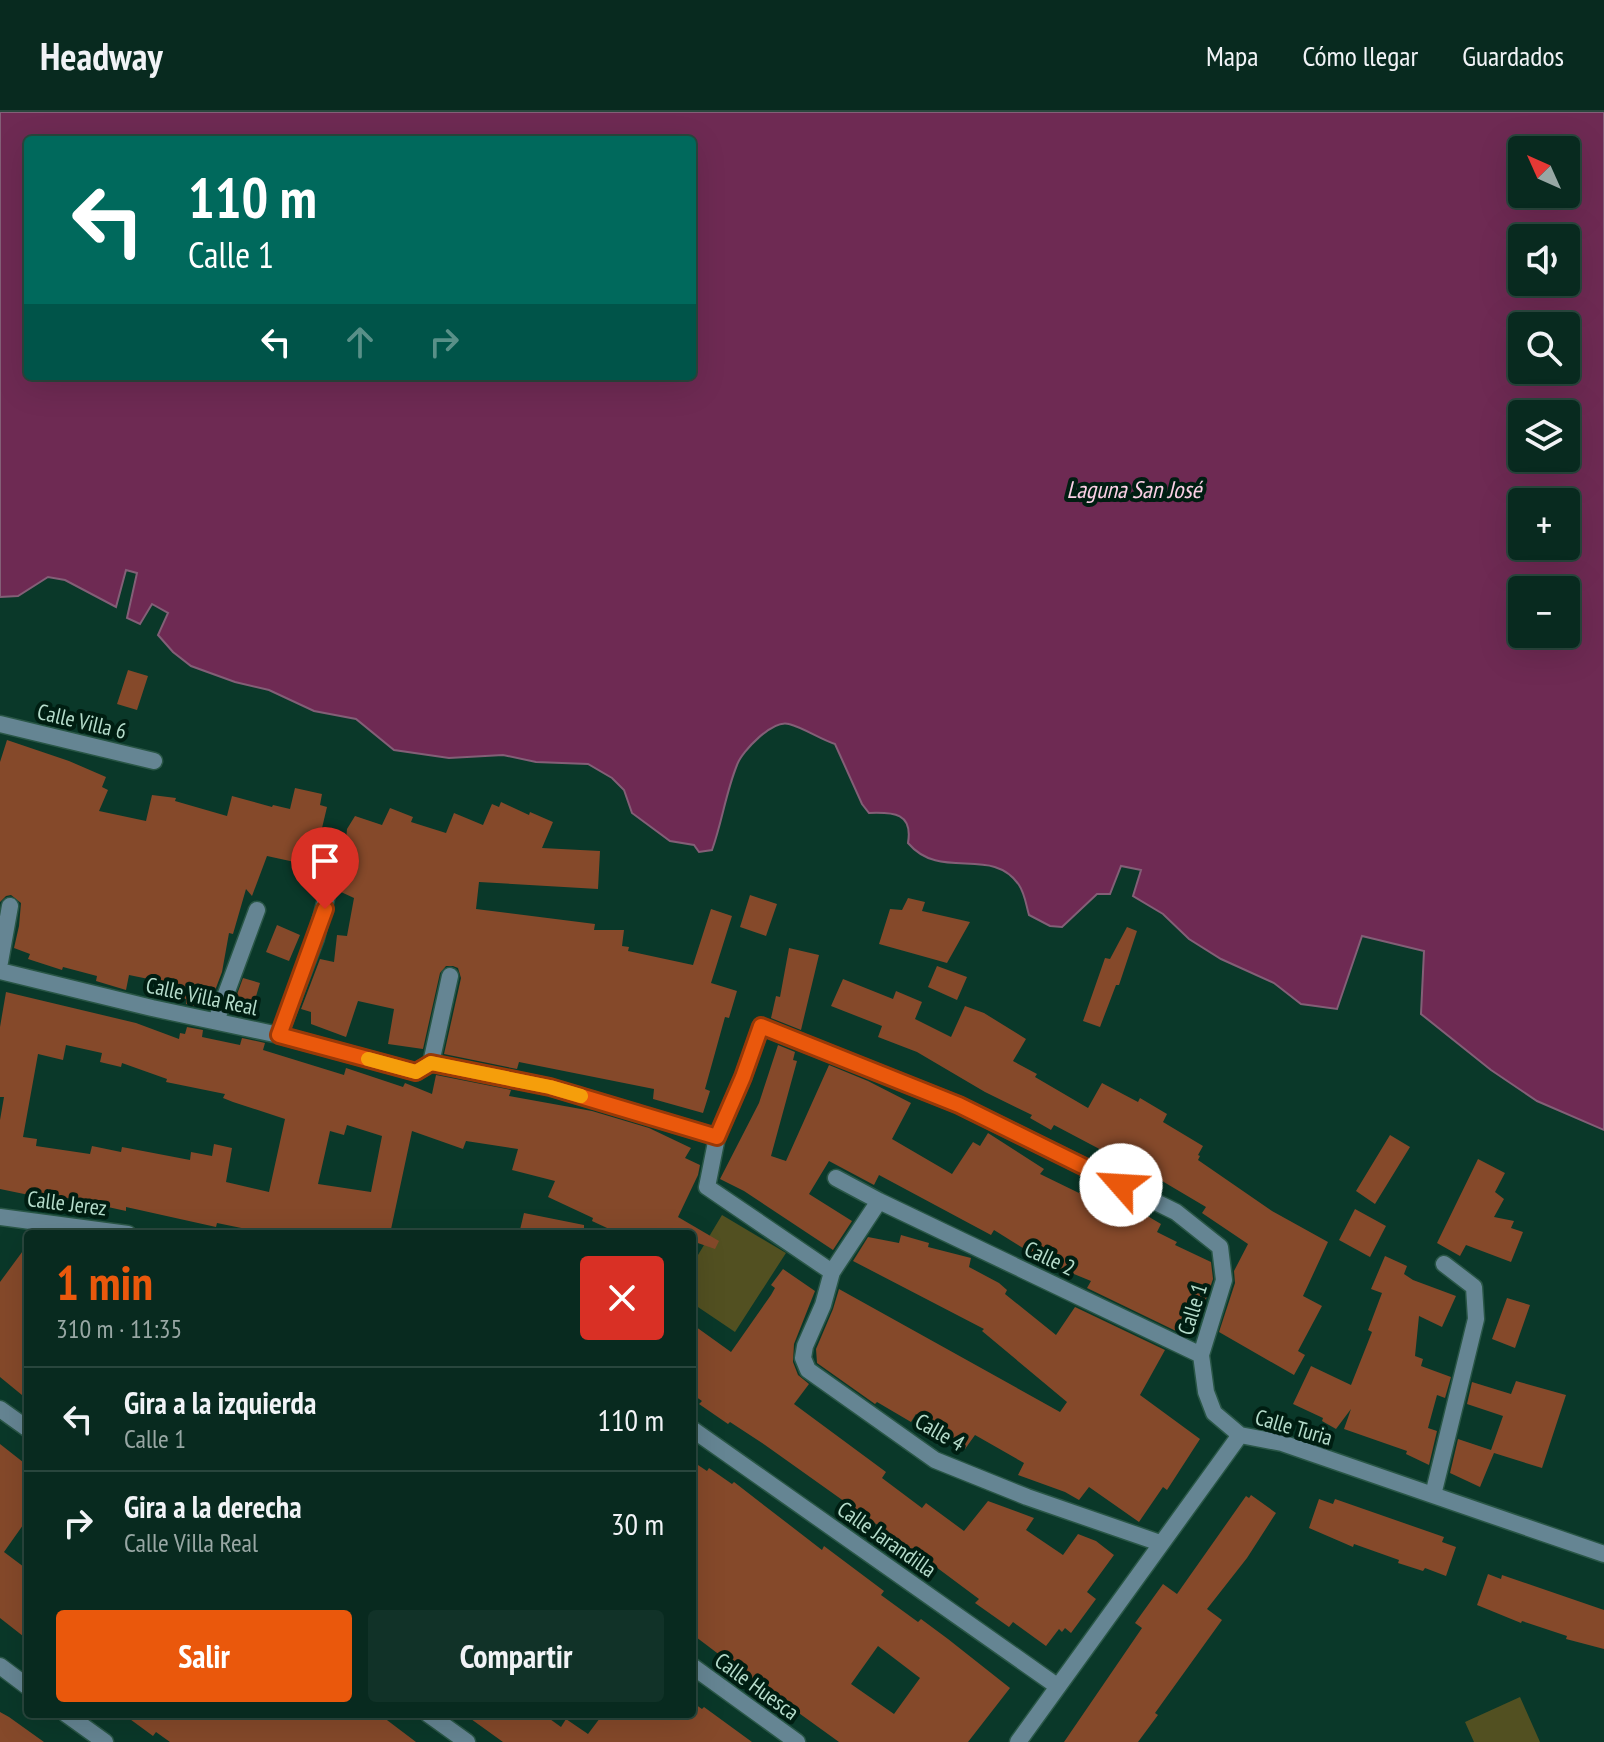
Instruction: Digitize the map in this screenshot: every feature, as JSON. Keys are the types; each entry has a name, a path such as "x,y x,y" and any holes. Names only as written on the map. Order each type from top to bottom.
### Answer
{"street":[{"name":"Calle Villa 6","path":"0,725 154,761"},
{"path":"279,1035 316,938 327,895"},
{"path":"0,962 10,906"},
{"path":"216,1021 257,910"},
{"name":"Calle Villa Real","path":"0,971 279,1035 416,1072 431,1063 550,1087 717,1137"},
{"path":"431,1063 450,976"},
{"name":"Calle 1","path":"832,1272 707,1187 717,1137 761,1026 959,1105 1176,1212 1220,1247 1224,1280 1201,1355 1206,1392 1214,1413 1240,1435"},
{"name":"Calle 2","path":"836,1178 1201,1355"},
{"path":"832,1272 879,1201"},
{"name":"Calle Jerez","path":"0,1217 96,1230"},
{"path":"1433,1495 1476,1319 1474,1287 1444,1264"},
{"name":"Calle 4","path":"832,1272 823,1305 805,1346 803,1358 808,1370 935,1460 1027,1497 1160,1543"},
{"path":"0,1409 24,1426"},
{"name":"Calle Jarandilla","path":"696,1432 1057,1686"},
{"name":"Calle Turia","path":"1018,1742 1240,1435 1282,1443 1604,1554"},
{"path":"0,1666 24,1684"},
{"name":"Calle Huesca","path":"696,1669 797,1742"},
{"path":"72,1718 105,1742"},
{"path":"434,1718 467,1742"}],"shaded area":[{"path":"722,1215 786,1253 735,1332 696,1306 696,1258"},
{"path":"1520,1697 1540,1742 1474,1742 1465,1722"}],"water":[{"name":"Laguna San José","path":"0,112 1604,112 1604,1130 1537,1101 1491,1070 1421,1014 1424,951 1362,936 1337,1009 1301,1004 1274,983 1221,959 1189,939 1163,914 1133,896 1141,870 1121,866 1110,894 1097,894 1062,927 1050,926 1029,915 1021,888 1008,873 995,867 951,863 921,854 908,843 908,826 900,816 869,813 835,744 795,726 775,726 745,752 733,775 712,850 699,852 694,845 670,841 632,813 624,790 612,778 588,764 536,762 503,755 449,758 394,750 356,719 314,711 269,690 191,666 158,635 168,613 152,604 140,624 127,618 137,573 126,570 116,607 65,580 48,577 18,596 0,597"}],"building":[{"path":"128,670 148,676 137,710 117,704"},
{"path":"7,740 106,777 102,787 108,790 99,811 146,821 152,795 176,798 175,801 227,816 232,796 290,809 295,788 322,794 320,805 327,807 313,866 267,856 252,896 246,889 233,934 229,933 222,972 208,1009 186,1004 186,999 169,996 173,984 129,975 126,990 96,981 97,976 63,967 62,970 28,959 30,954 14,948 21,903 11,895 0,902 0,762"},
{"path":"501,802 553,822 542,848 600,851 598,889 479,882 476,909 595,924 594,930 624,930 622,946 629,947 628,951 693,965 711,909 732,916 711,983 737,991 729,1018 725,1017 705,1089 710,1091 703,1113 653,1099 654,1089 519,1062 517,1069 444,1054 461,978 458,968 453,966 446,966 440,973 423,1049 388,1044 394,1009 358,1001 346,1037 311,1024 311,1012 301,1009 320,959 334,962 337,935 347,936 354,898 341,892 347,829 355,816 382,825 390,808 413,817 411,822 446,833 454,813 483,825 492,804 499,807"},
{"path":"750,895 777,904 766,936 740,927"},
{"path":"908,898 925,902 922,911 970,922 947,963 879,944 890,909 902,910"},
{"path":"277,925 300,935 289,961 266,952"},
{"path":"1127,927 1137,931 1119,985 1116,985 1100,1027 1083,1021 1105,958 1110,959"},
{"path":"789,948 819,955 801,1030 771,1018 776,996 780,997"},
{"path":"937,966 967,977 957,1000 928,987"},
{"path":"243,978 260,983 251,1013 232,1008"},
{"path":"843,979 893,999 896,991 922,1002 915,1019 951,1037 965,1006 984,1013 1026,1039 1013,1061 1037,1074 1035,1077 1088,1108 1102,1083 1138,1102 1140,1098 1167,1114 1163,1122 1203,1146 1198,1160 1272,1211 1328,1242 1303,1296 1322,1306 1298,1351 1305,1355 1294,1375 1219,1332 1235,1283 1234,1271 1248,1244 1202,1213 1206,1207 1130,1162 1123,1174 1101,1163 1107,1153 1054,1125 1051,1130 1030,1118 1032,1115 985,1092 917,1052 878,1037 882,1026 831,1006"},
{"path":"6,992 136,1023 179,1039 180,1033 185,1034 187,1027 203,1030 202,1037 240,1045 242,1038 265,1043 263,1050 344,1075 346,1068 403,1087 405,1083 432,1094 436,1075 511,1090 509,1096 592,1111 649,1128 691,1148 685,1158 700,1165 678,1217 719,1241 715,1249 696,1242 696,1230 611,1230 548,1197 555,1181 512,1170 518,1149 466,1141 463,1149 412,1131 391,1230 251,1230 217,1223 216,1227 126,1207 126,1211 58,1196 58,1201 0,1189 0,1120 4,1097 0,1097 0,1027","holes":["66,1045 102,1053 100,1062 121,1067 122,1063 167,1079 166,1082 225,1094 223,1098 285,1119 269,1192 226,1182 232,1148 214,1144 212,1156 191,1152 190,1160 122,1147 121,1152 92,1146 90,1154 36,1146 37,1139 23,1137 38,1054 63,1060","347,1125 382,1136 371,1192 318,1184 330,1131 344,1135"]},
{"path":"778,1045 795,1052 793,1060 797,1061 771,1156 786,1161 829,1065 911,1103 892,1139 952,1174 973,1142 980,1146 988,1133 1044,1169 1040,1174 1079,1193 1085,1182 1090,1182 1161,1224 1157,1232 1177,1242 1175,1245 1211,1262 1213,1279 1196,1328 1182,1320 1176,1331 1087,1288 1091,1281 1047,1263 994,1230 991,1235 879,1175 874,1185 829,1161 809,1194 852,1221 833,1250 744,1191 720,1179 759,1103"},
{"path":"1390,1135 1410,1147 1375,1204 1356,1191"},
{"path":"1478,1159 1505,1173 1495,1192 1504,1199 1494,1217 1514,1221 1511,1228 1523,1232 1511,1262 1466,1245 1460,1256 1437,1243"},
{"path":"1355,1209 1386,1226 1370,1257 1339,1240"},
{"path":"524,1213 584,1225 584,1230 520,1230"},
{"path":"901,1235 929,1243 928,1247 971,1258 969,1267 999,1283 1007,1290 1005,1294 1056,1335 1075,1307 1165,1350 1140,1395 1200,1439 1167,1490 1163,1487 1139,1522 1089,1487 1079,1500 1018,1475 1024,1463 975,1435 965,1449 916,1414 911,1422 877,1402 875,1404 817,1363 816,1349 839,1289 1060,1412 1067,1402 982,1331 984,1329 853,1261 868,1237 899,1243"},
{"path":"24,1249 24,1397 0,1377 0,1282"},
{"path":"1385,1256 1407,1266 1404,1274 1413,1280 1456,1296 1442,1327 1419,1316 1415,1356 1423,1359 1421,1366 1451,1377 1445,1398 1437,1395 1428,1428 1437,1431 1429,1465 1406,1454 1407,1451 1344,1429 1351,1409 1336,1429 1322,1421 1323,1418 1293,1404 1311,1366 1351,1385 1372,1332 1368,1330 1382,1293 1371,1289"},
{"path":"783,1269 815,1291 794,1344 793,1362 798,1375 809,1384 794,1404 886,1472 882,1478 922,1508 926,1503 964,1531 988,1501 1034,1518 1026,1530 1063,1555 1078,1534 1096,1541 1114,1555 1087,1592 1096,1599 1071,1633 1065,1628 1062,1632 1059,1629 1046,1646 1013,1622 1009,1627 975,1603 979,1599 928,1561 765,1445 699,1404 702,1401 696,1397 696,1327 731,1352 771,1295 775,1288 771,1285"},
{"path":"1507,1298 1530,1305 1515,1348 1492,1339"},
{"path":"1516,1381 1566,1395 1542,1468 1494,1453 1480,1487 1450,1473 1458,1439 1491,1450 1503,1416 1467,1404 1472,1382 1511,1394"},
{"path":"0,1444 24,1463 24,1524 4,1552 24,1567 24,1637 0,1618"},
{"path":"696,1464 707,1471 709,1468 732,1484 734,1482 822,1550 824,1546 884,1591 881,1595 918,1622 921,1619 1010,1688 968,1742 839,1742 696,1637","holes":["878,1646 920,1678 894,1714 851,1684"]},
{"path":"1251,1495 1276,1513 1247,1558 1207,1609 1222,1620 1155,1713 1158,1715 1138,1742 1064,1742 1142,1628 1135,1623 1163,1584 1177,1594 1246,1496 1249,1498"},
{"path":"1319,1499 1333,1504 1335,1499 1444,1537 1442,1542 1456,1547 1446,1576 1398,1563 1399,1560 1354,1544 1353,1547 1309,1528"},
{"path":"1488,1574 1501,1579 1502,1575 1604,1610 1604,1649 1566,1639 1567,1636 1521,1623 1477,1605"},
{"path":"696,1705 702,1709 704,1707 752,1742 503,1742 470,1718 549,1718 561,1727 566,1719 588,1734 600,1718 696,1718"},
{"path":"0,1712 9,1717 44,1742 0,1742"},
{"path":"128,1718 384,1718 416,1742 170,1742 156,1732 153,1736"}],"slow traffic":[{"path":"368,1059 416,1072 431,1063 581,1096"}],"route":[{"path":"325,909 279,1035 416,1072 431,1063 550,1087 717,1137 761,1026 959,1105 1121,1185"}]}
